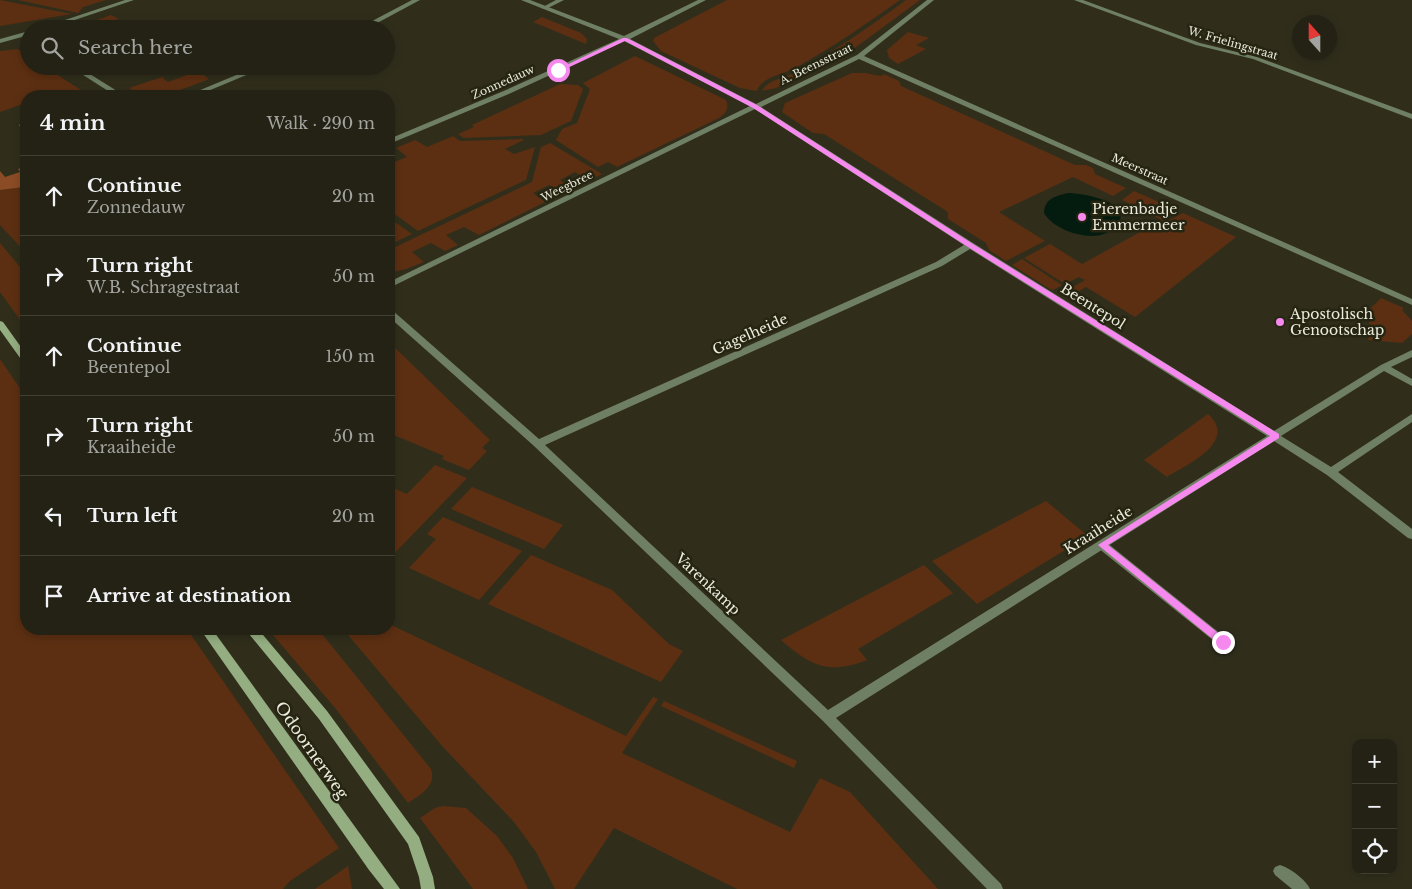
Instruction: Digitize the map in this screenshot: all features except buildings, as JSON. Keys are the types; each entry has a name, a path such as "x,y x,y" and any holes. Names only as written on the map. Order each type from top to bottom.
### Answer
{"main road":[{"path":"0,324 20,352"},
{"name":"Odoornerweg","path":"210,635 374,866 393,889"},
{"name":"Odoornerweg","path":"256,635 323,715 414,841 428,889"}],"street":[{"path":"69,20 132,0"},
{"path":"378,20 417,0"},
{"name":"Beentepol","path":"524,0 625,39 755,106 970,245 1276,436 1331,472 1412,535"},
{"path":"544,8 561,0"},
{"name":"Zonnedauw","path":"395,140 482,105 625,39 703,0"},
{"name":"A. Beensstraat","path":"755,106 860,56 931,0"},
{"name":"W. Frielingstraat","path":"1077,0 1198,44 1255,58 1412,117"},
{"path":"0,41 20,35"},
{"name":"Meerstraat","path":"860,56 1412,302"},
{"path":"87,75 111,90"},
{"path":"205,90 242,75"},
{"name":"Weegbree","path":"395,282 755,106"},
{"name":"Gagelheide","path":"538,444 939,264 970,245"},
{"name":"Varenkamp","path":"395,317 538,444 827,718 996,889"},
{"name":"Kraaiheide","path":"827,718 1384,367 1412,352"},
{"path":"1384,367 1412,383"},
{"path":"1331,472 1412,418"},
{"path":"1102,545 1223,642"},
{"path":"1280,871 1302,889"}],"shaded area":[{"path":"0,0 72,14 36,20 20,20 20,23 0,26"},
{"path":"18,0 106,0 83,7 78,13"},
{"path":"727,0 900,0 822,52 795,68 763,82 757,91 740,88 661,51 653,41 654,38"},
{"path":"906,0 920,0 848,53 776,88 762,91 773,81 798,71 840,46"},
{"path":"111,15 119,19 116,20 96,20"},
{"path":"542,17 581,33 587,39 586,44 533,22"},
{"path":"908,32 929,38 916,45 926,49 898,64 889,58 887,50"},
{"path":"20,50 20,75 58,75 81,90 20,90 20,105 0,112 0,51"},
{"path":"635,56 726,100 727,109 717,119 617,167 608,162 598,167 556,140 562,129 577,123 590,89 583,83"},
{"path":"852,73 881,76 884,74 899,81 901,86 1075,165 1086,165 1093,168 1095,174 1126,188 1113,196 1073,177 999,212 1045,241 1006,261 989,250 986,243 948,219 948,212 824,134 813,133 782,112 785,103"},
{"path":"187,75 204,75 209,79 180,90 133,90 129,88 162,77 168,82"},
{"path":"560,84 578,85 583,89 571,121 541,135 464,138 458,134 474,127 472,125"},
{"path":"453,136 460,141 524,140 505,149 514,154 535,147 526,180 418,231 395,214 395,162 407,157 396,148 415,140 427,147"},
{"path":"550,143 602,174 589,181 575,172 560,180 572,189 562,193 549,185 533,193 545,202 479,235 464,227 446,235 458,245 445,251 431,243 412,252 424,262 395,272 395,247 532,182 541,147"},
{"path":"0,171 5,177 20,172 20,188 0,190"},
{"path":"20,188 20,247 0,225 0,190"},
{"path":"1134,191 1179,211 1163,219 1166,222 1183,213 1236,237 1135,317 1086,287 1070,296 1064,292 1085,280 1079,277 1065,284 1024,258 1050,244 1082,264 1162,220 1122,200"},
{"name":"Pierenbadje Emmermeer","path":"1068,193 1093,197 1112,204 1118,209 1121,216 1118,224 1111,231 1102,235 1091,236 1080,235 1058,226 1044,213 1044,208 1051,199"},
{"path":"395,222 412,234 395,242"},
{"path":"0,243 20,267 20,320 0,292"},
{"path":"1022,259 1062,285 1053,290 1050,289 1012,265"},
{"path":"1381,298 1404,308 1402,310 1412,321 1412,334 1402,343 1368,340 1370,309"},
{"path":"395,348 490,440 482,448 487,451 469,470 442,459 444,456 395,436"},
{"path":"0,359 20,388 20,635 191,635 339,848 290,881 283,889 0,889"},
{"path":"1208,414 1216,424 1217,434 1214,443 1206,452 1167,477 1144,460"},
{"path":"435,465 467,478 395,553 395,489 407,494"},
{"path":"472,487 563,525 544,549 451,509"},
{"path":"1046,501 1088,536 977,604 932,561"},
{"path":"443,517 522,551 479,600 409,568 436,539 427,534"},
{"path":"531,555 612,590 669,644 683,651 661,682 488,604"},
{"path":"924,565 953,593 858,649 867,660 841,667 821,665 811,662 781,640"},
{"path":"395,627 626,736 653,697 658,699 622,753 790,832 820,778 850,792 938,889 737,889 614,828 574,889 555,889 536,852 514,822 443,747 348,635 395,635"},
{"path":"273,635 323,635 431,769 432,780 430,785 418,797 408,803 336,709"},
{"path":"664,701 797,761 794,768 661,706"},
{"path":"443,806 466,808 497,836 513,858 528,889 473,889 420,818 435,808"},
{"path":"348,866 352,889 315,889"}],"place":[{"name":"Pierenbadje Emmermeer","path":"1082,217"},
{"name":"Apostolisch Genootschap","path":"1280,322"}],"route":[{"path":"558,70 625,39 755,106 970,245 1276,436 1102,545 1223,642"}]}
